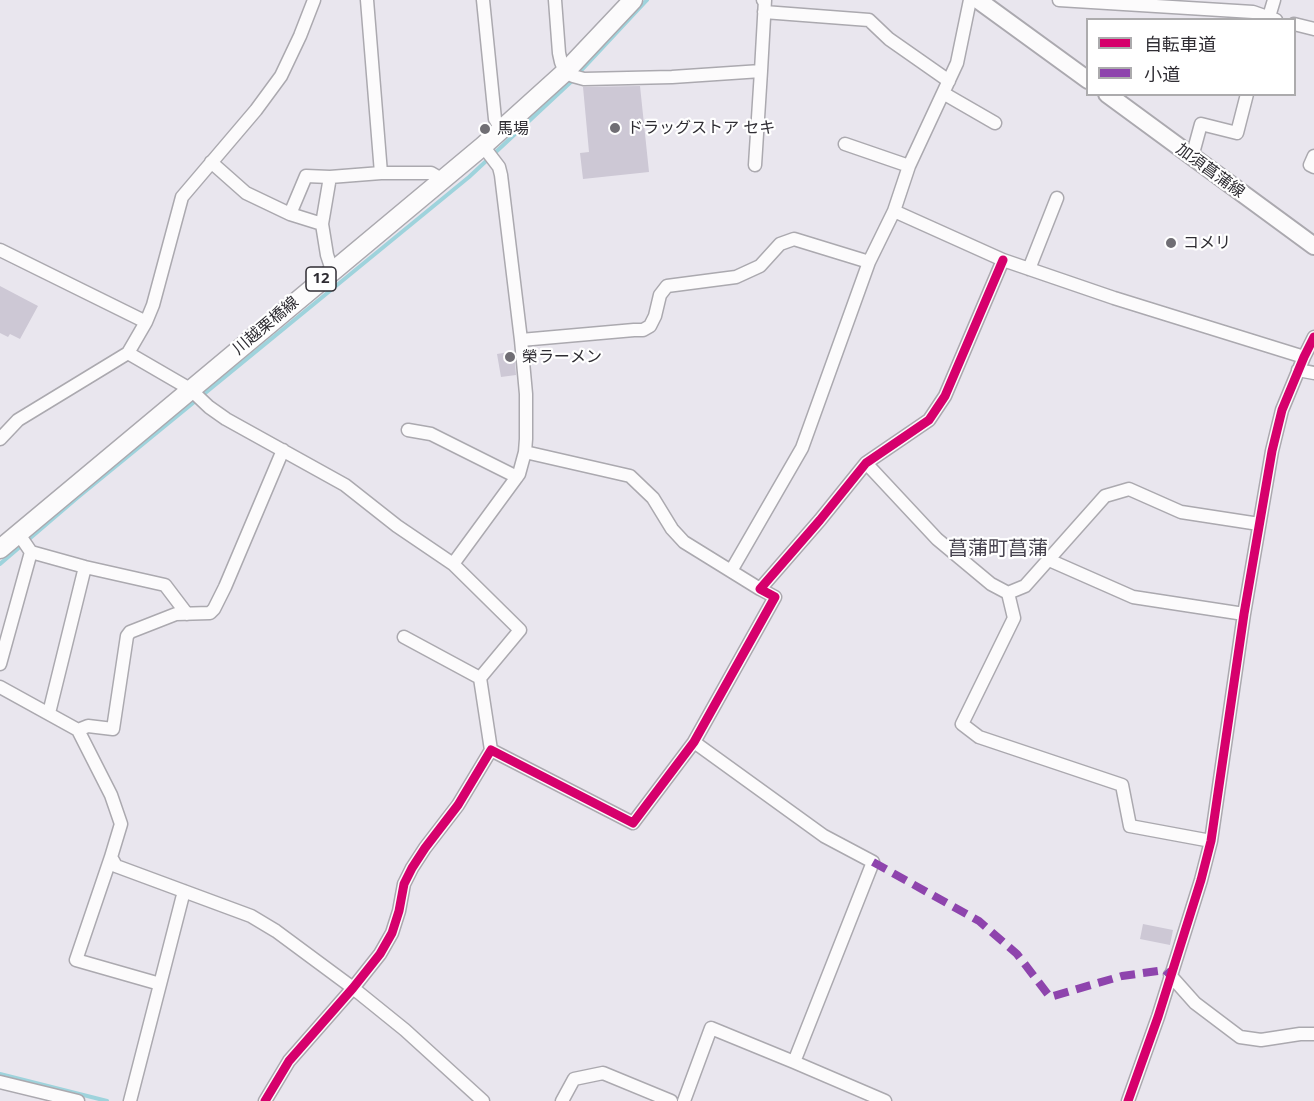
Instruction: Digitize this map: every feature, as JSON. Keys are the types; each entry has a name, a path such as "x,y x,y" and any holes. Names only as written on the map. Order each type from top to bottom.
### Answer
{"main road":[{"name":"川越栗橋線","path":"0,549 483,146 565,72 633,0"},
{"path":"978,0 1086,75"},
{"name":"加須菖蒲線","path":"1110,96 1314,246"}],"street":[{"path":"0,439 18,420 128,353 153,305 182,197 256,110 281,76 314,0"},
{"path":"367,0 381,173"},
{"path":"483,0 495,119 501,129"},
{"path":"555,0 559,53 565,72 584,79 761,71"},
{"path":"731,572 802,448 869,261 894,211 909,166 957,63 970,0"},
{"path":"1059,0 1253,12 1268,18"},
{"path":"1271,18 1274,0"},
{"path":"755,165 764,6 869,20 889,39 949,81"},
{"path":"1296,24 1314,29"},
{"path":"943,93 995,123"},
{"path":"1192,157 1201,124 1237,133 1246,96"},
{"path":"845,144 909,166"},
{"path":"453,564 519,474 525,452 526,393 501,175 499,167 483,146"},
{"path":"1314,156 1310,165 1314,167"},
{"path":"211,162 246,193 290,214 322,224"},
{"path":"290,214 306,176 431,173 443,180"},
{"path":"330,177 322,224 332,270"},
{"path":"1029,269 1057,198"},
{"path":"894,211 1003,260 1114,298 1304,357"},
{"path":"521,340 644,330 650,326 660,295 667,286 736,277 760,266 780,244 794,239 869,261"},
{"path":"0,250 146,322"},
{"path":"760,589 820,520 866,462 929,420 945,396 1003,260"},
{"path":"1128,1101 1158,1017 1201,880 1210,841 1244,614 1272,451 1282,410 1314,337"},
{"path":"128,353 190,389 226,419 345,485 397,526 453,564 520,630 480,678 491,750 458,805 412,868 404,884 392,933 381,954 290,1061 265,1101"},
{"path":"1298,370 1314,373"},
{"path":"408,430 431,434 516,477"},
{"path":"78,730 88,726 112,729 127,636 130,632 176,614 210,613 214,609 283,450"},
{"path":"491,750 633,823 694,742 775,597 684,542 672,529 653,498 630,476 525,452"},
{"path":"866,462 937,539 991,584 1008,593 1014,618 962,724 979,737 1122,785 1130,826 1210,841"},
{"path":"1008,593 1025,586 1105,496 1129,489 1181,512 1259,524"},
{"path":"18,533 31,552 165,585 187,614"},
{"path":"0,664 31,552"},
{"path":"1049,560 1133,597 1244,614"},
{"path":"49,713 85,567"},
{"path":"404,637 480,678"},
{"path":"0,687 78,730 111,795 121,824 76,960 160,984"},
{"path":"694,742 824,836 873,862 794,1062"},
{"path":"111,857 116,866 251,916 276,931 405,1030 483,1101"},
{"path":"130,1101 184,891"},
{"path":"1170,975 1195,1003 1240,1037 1261,1040 1314,1034"},
{"path":"684,1101 711,1028 885,1101"},
{"path":"562,1101 574,1079 603,1073 671,1101"},
{"path":"0,1082 78,1101"}],"building":[{"path":"640,86 649,172 583,179 580,153 589,152 583,87"},
{"path":"0,286 38,306 20,339 10,334 8,337 0,333"},
{"path":"514,351 516,375 501,377 497,354"},
{"path":"1143,924 1173,930 1170,945 1140,939"}],"waterway":[{"path":"578,74 647,0"},
{"path":"0,564 77,498 469,177 573,80"},
{"path":"0,1074 107,1101"}],"marked path":[{"path":"873,862 979,921 1017,954 1050,997 1122,976 1165,970 1170,975"}],"cycle path":[{"path":"265,1101 289,1061 380,954 392,933 404,884 412,868 458,805 491,750 633,823 694,742 775,597 760,589 866,463 929,420 945,396 1003,260"},
{"path":"1128,1101 1158,1017 1211,841 1244,614 1272,451 1282,410 1314,337"}],"place":[{"name":"ドラッグストア セキ","path":"615,128"},
{"name":"馬場","path":"485,129"},
{"name":"コメリ","path":"1171,243"},
{"name":"榮ラーメン","path":"510,357"}],"district":[{"name":"菖蒲町菖蒲","path":"998,549"}]}
